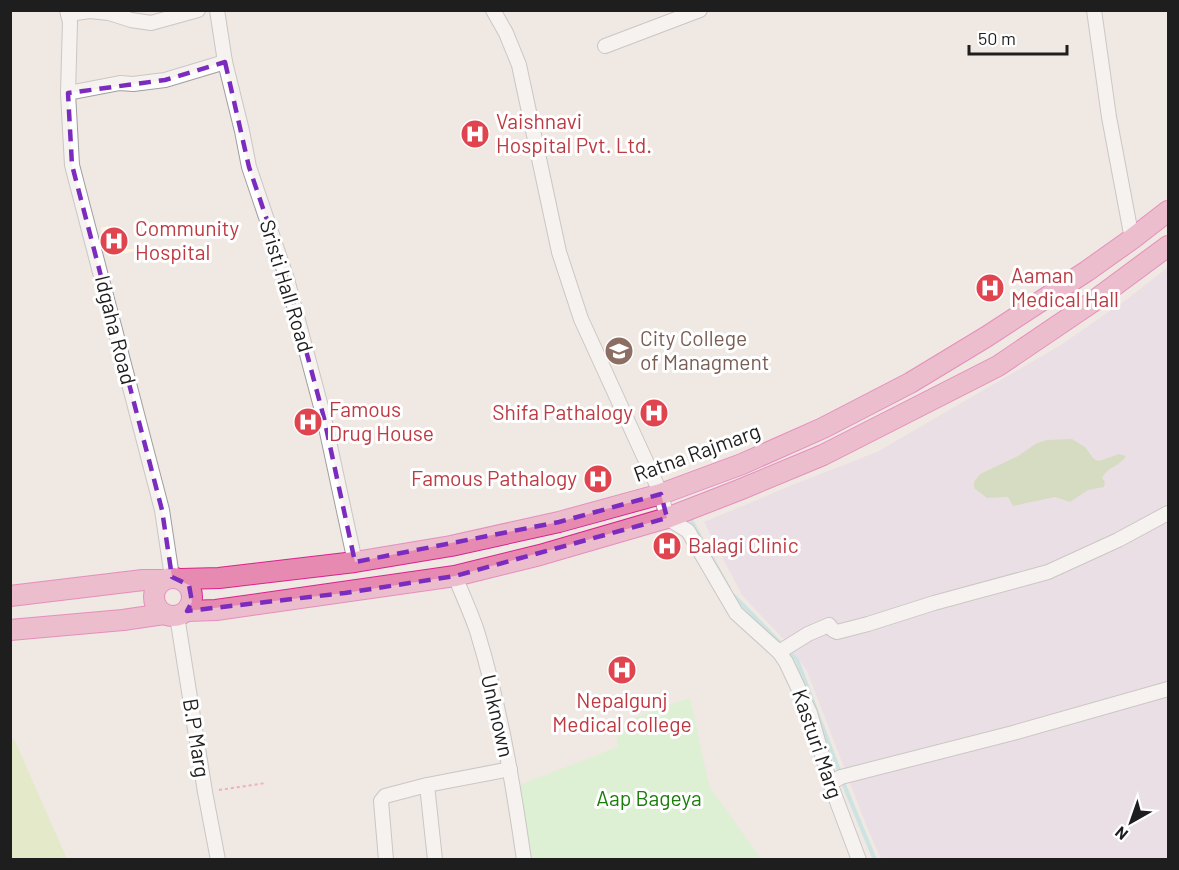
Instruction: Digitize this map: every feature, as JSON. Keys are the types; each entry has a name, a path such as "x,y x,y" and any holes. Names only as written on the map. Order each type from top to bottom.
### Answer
{"highway":[{"name":"Ratna Rajmarg","path":"10,596 143,580 219,578 355,562 451,546 559,522 661,494 742,464 823,428 910,383 1087,271 1168,211"},
{"path":"10,630 216,610 455,576 540,555 667,518 823,455 998,366 1091,303 1168,246"},
{"path":"172,579 189,585 192,593 192,602 176,614 158,609 154,595 157,586 172,579"}],"street":[{"path":"68,12 109,13 151,23 198,10"},
{"name":"Sristi Hall Road","path":"218,10 225,62 249,167 287,279 324,418 355,562"},
{"path":"493,10 506,33 519,65 559,252 580,319 661,494 667,518"},
{"path":"605,46 664,17 700,10"},
{"path":"1094,10 1109,117 1132,239"},
{"name":"Idgaha Road","path":"68,12 70,22 68,93 72,165 162,510 172,579"},
{"path":"68,93 120,83 133,84 165,80 225,62"},
{"path":"779,652 808,634 829,625 837,632 1048,572 1118,540 1168,513"},
{"name":"Kasturi Marg","path":"667,518 688,531 736,613 779,652 786,662 810,713 830,783 859,860"},
{"name":"Unknown","path":"455,576 477,630 497,708 525,860"},
{"name":"B.P Marg","path":"176,614 218,860"},
{"path":"830,783 841,777 1013,733 1168,689"},
{"path":"386,860 381,801 385,796 427,785 510,769"},
{"path":"427,785 435,860"}],"path":[{"path":"205,792 266,783"}],"highlighted area":[{"path":"225,62 249,167 287,279 324,418 355,562 559,522 661,494 667,518 455,576 345,593 187,611 192,602 189,585 172,577 162,510 72,165 68,93 165,80"}],"shaded area":[{"name":"Community Hospital","path":"108,226 109,233 121,231 126,249 148,249 108,256 101,228"},
{"path":"1168,267 1168,859 881,859 807,671 787,643 742,595 704,522 877,452 1061,345 1130,297"}],"green space":[{"path":"1072,439 1085,447 1094,459 1099,461 1119,454 1126,456 1104,474 1102,478 1105,482 1104,487 1088,490 1070,502 1055,497 1013,506 1008,497 987,498 974,488 974,482 980,474 1018,456 1037,443 1047,440"},
{"name":"Aap Bageya","path":"690,698 709,786 761,859 530,859 520,785 618,747 614,725"},
{"path":"14,739 67,859 11,859 10,741"}],"waterway":[{"path":"688,515 728,587"},
{"path":"734,596 783,646"},
{"path":"789,651 797,660 840,773"},
{"path":"842,780 875,860"}],"place":[{"name":"Vaishnavi Hospital Pvt. Ltd.","path":"475,134"},
{"name":"Community Hospital","path":"114,241"},
{"name":"Aaman Medical Hall","path":"990,288"},
{"name":"City College of Managment","path":"619,351"},
{"name":"Shifa Pathalogy","path":"654,413"},
{"name":"Famous Drug House","path":"308,422"},
{"name":"Famous Pathalogy","path":"598,479"},
{"name":"Balagi Clinic","path":"667,546"},
{"name":"Nepalgunj Medical college","path":"622,670"}]}
